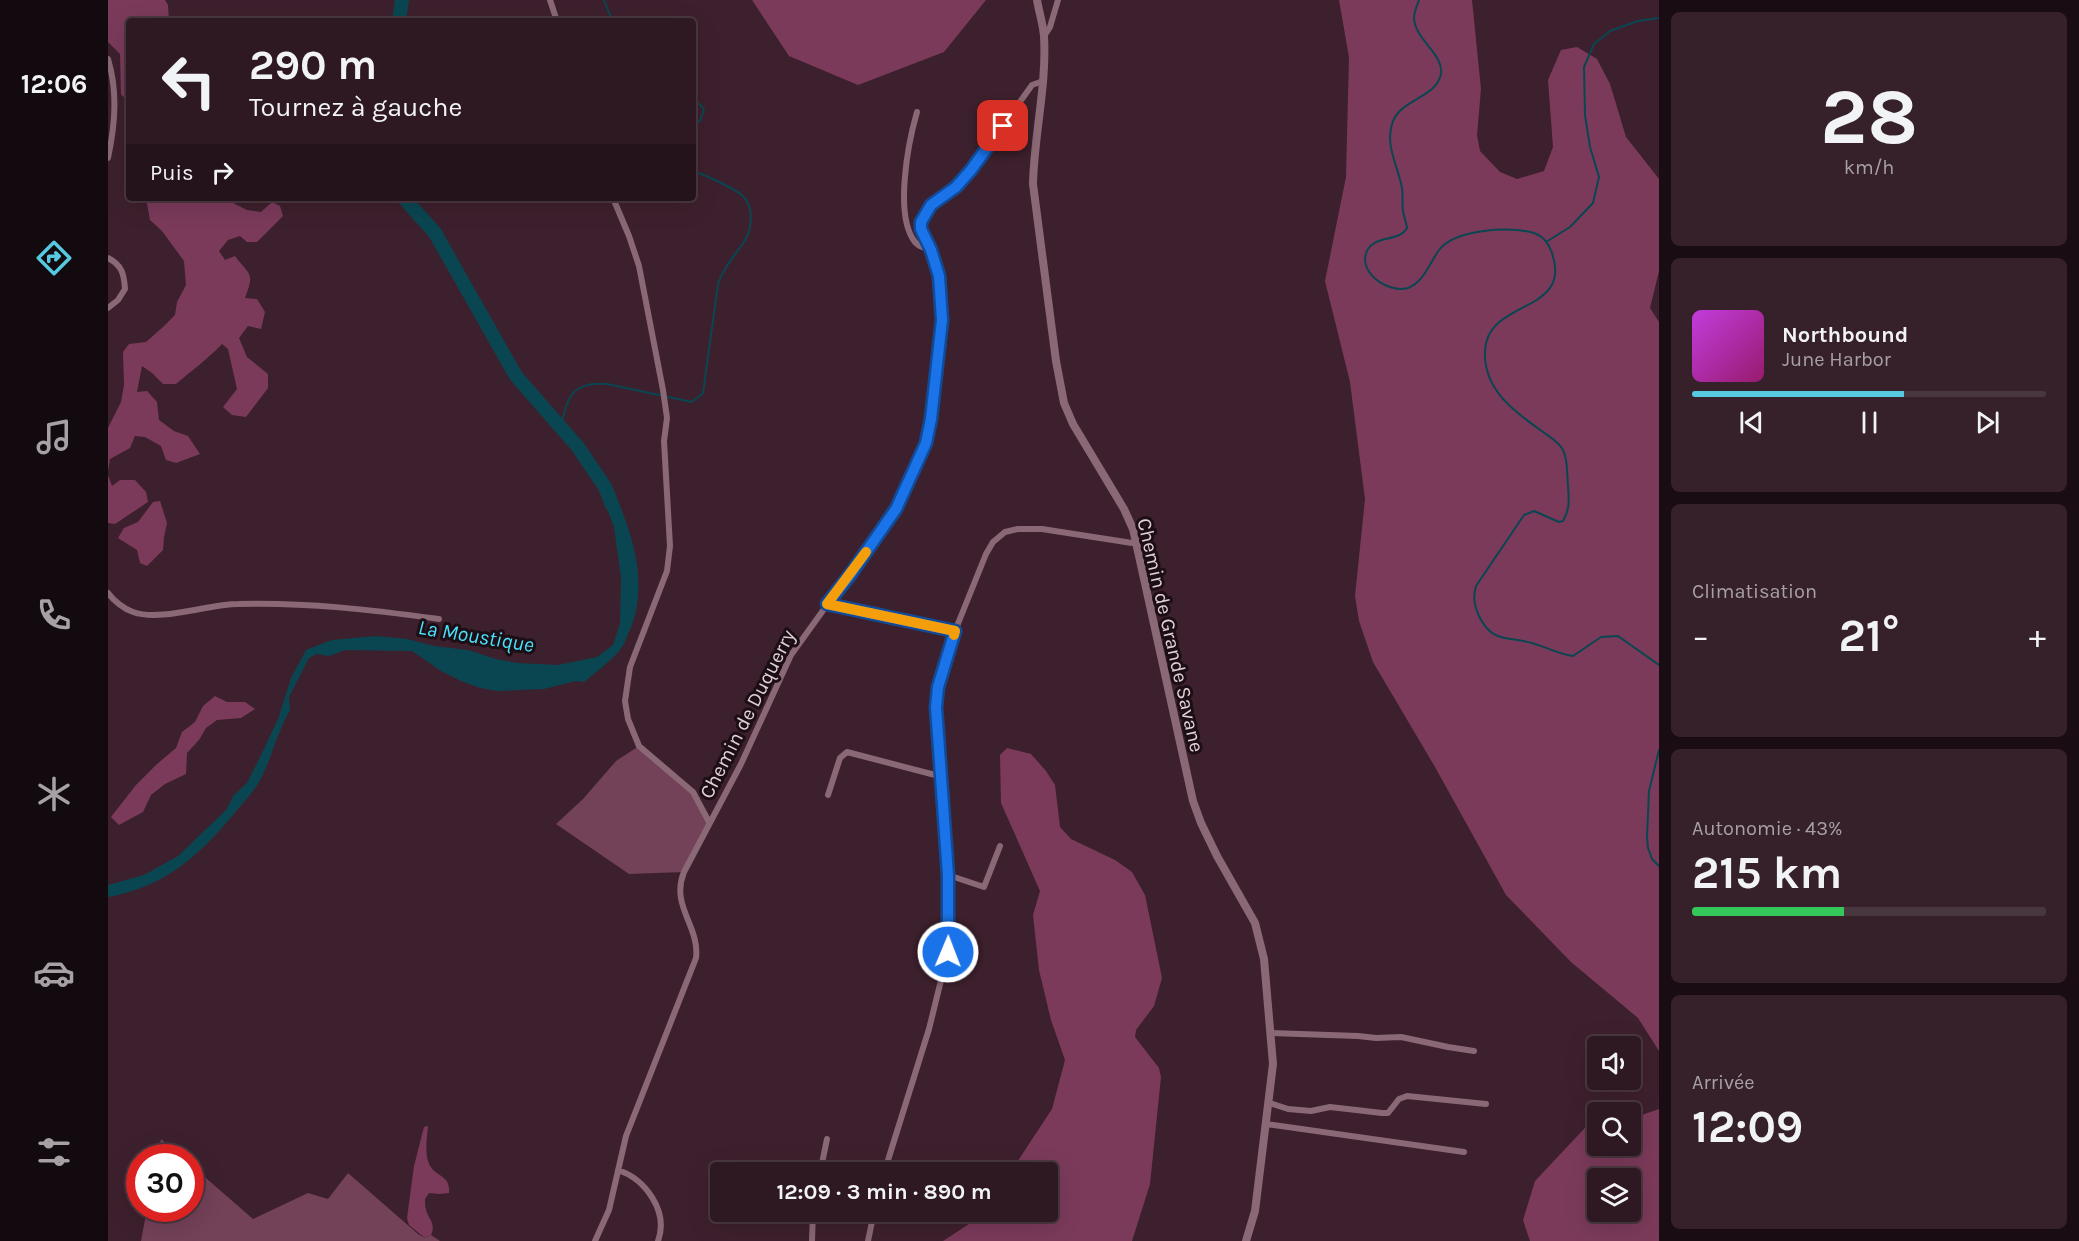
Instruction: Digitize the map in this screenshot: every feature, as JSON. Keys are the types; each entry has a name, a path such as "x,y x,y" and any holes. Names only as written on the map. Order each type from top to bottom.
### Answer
{"street":[{"path":"550,0 556,18"},
{"name":"Chemin de Grande Savane","path":"1037,0 1044,36 1033,184 1064,403 1073,424 1124,509 1137,542 1193,801 1200,824 1255,923 1260,937 1273,1064 1255,1211 1246,1241"},
{"path":"1044,36 1050,27 1058,0"},
{"path":"108,59 115,90 113,132 108,158"},
{"name":"Chemin de Duquerry","path":"595,1241 609,1210 626,1136 696,958 696,941 681,903 681,880 741,764 791,655 896,509 926,443 931,419 942,320 939,276 931,250 921,229 924,214 931,205 956,187 971,170 1032,85 1042,81"},
{"path":"917,112 911,132 903,207 908,230 916,243 931,250"},
{"path":"614,201 639,266 663,390 667,418 664,441 670,546 667,571 630,667 625,701 628,719 639,746 693,792 709,822"},
{"path":"108,258 116,262 124,274 125,289 118,300 108,308"},
{"path":"887,1162 928,1029 948,952 948,875 939,776 936,696 955,631 986,554 993,542 1005,532 1018,529 1137,542"},
{"path":"108,593 114,601 133,612 155,615 235,604 279,604 372,610 440,619"},
{"path":"827,604 955,631"},
{"path":"828,795 840,758 847,752 939,776"},
{"path":"948,875 984,887 1000,846"},
{"path":"1271,1033 1401,1037 1474,1051"},
{"path":"1269,1103 1288,1109 1311,1111 1330,1107 1382,1113 1388,1113 1399,1099 1407,1096 1486,1104"},
{"path":"1266,1124 1464,1152"},
{"path":"822,1162 827,1139"},
{"path":"618,1170 639,1181 657,1205 661,1220 658,1241"},
{"path":"812,1241 813,1222"},
{"path":"868,1241 872,1222"}],"shaded area":[{"path":"108,0 165,0 168,5 169,18 126,18 126,100 121,94 120,54 108,42"},
{"path":"752,0 986,0 944,52 858,85 789,56"},
{"path":"1339,0 1472,0 1481,89 1477,135 1480,151 1500,172 1517,179 1544,171 1553,147 1548,80 1561,50 1577,47 1597,59 1610,84 1626,137 1659,179 1659,271 1650,308 1659,322 1659,1051 1638,1018 1571,962 1506,895 1373,662 1359,621 1355,596 1365,499 1350,382 1325,281 1346,177 1349,57"},
{"path":"147,201 229,201 247,210 261,212 272,202 280,206 283,216 257,242 247,242 240,236 228,240 219,251 225,260 235,256 247,271 250,283 245,298 257,299 265,312 261,329 248,326 239,338 247,357 268,374 268,388 246,417 232,415 223,407 237,389 228,349 222,344 176,384 163,384 142,366 137,392 147,391 157,402 159,420 174,431 188,436 200,454 176,463 166,460 161,446 145,437 135,436 130,448 110,459 108,471 108,428 121,402 124,385 123,352 129,344 146,342 175,315 177,302 186,285 184,261 162,231 150,220"},
{"path":"108,475 112,486 120,480 135,480 146,492 148,502 115,524 108,523"},
{"path":"160,501 167,523 163,550 147,566 140,563 137,550 118,538 124,528 138,522 153,502"},
{"path":"215,696 227,702 245,702 255,709 241,718 217,720 206,728 187,753 186,774 165,784 151,795 143,812 119,825 111,817 136,785 176,748 182,732 195,722 203,706"},
{"path":"639,746 693,792 709,822 684,872 629,874 556,824 583,799 616,761"},
{"path":"1007,748 1031,754 1055,785 1060,827 1071,839 1115,860 1132,872 1145,895 1162,978 1154,1006 1136,1030 1135,1037 1159,1068 1161,1077 1150,1184 1132,1241 943,1241 972,1222 1058,1222 1058,1162 1017,1162 1052,1109 1065,1060 1051,1020 1039,970 1033,915 1040,891 1001,803 1000,755"},
{"path":"1659,1109 1659,1241 1530,1241 1523,1220 1535,1181 1587,1126 1587,1156 1641,1156 1641,1115"},
{"path":"428,1126 426,1146 428,1162 433,1170 446,1180 449,1193 429,1193 425,1199 426,1210 433,1227 431,1235 425,1238 409,1225 407,1218 414,1166 424,1127"},
{"path":"348,1173 418,1234 425,1238 431,1235 440,1241 141,1241 145,1222 204,1222 204,1176 253,1219 308,1193 328,1199"}],"water":[{"path":"612,486 626,521 636,557 638,593 636,612 623,645 615,656 593,675 584,682 576,681 544,689 498,691 480,688 461,681 441,671 412,651 345,650 329,656 317,654 309,658 289,697 290,710 261,778 233,815 193,857 163,878 146,886 108,897 108,885 144,875 178,856 226,810 234,795 247,783 259,759 278,719 291,678 306,650 332,640 376,636 468,650 518,663 558,665 597,657 613,645 620,623 621,578 614,527 600,490"}],"waterway":[{"name":"La Moustique","path":"399,18 402,0"},
{"path":"604,0 611,18"},
{"path":"1419,0 1414,16 1416,26 1438,60 1441,74 1433,88 1404,107 1393,121 1391,147 1402,188 1403,211 1407,228 1399,235 1372,245 1365,257 1366,265 1370,273 1383,284 1391,288 1408,288 1422,277 1439,250 1447,243 1484,231 1512,230 1534,233 1543,238 1552,253 1555,273 1551,287 1541,297 1499,322 1489,334 1485,351 1489,377 1503,399 1557,442 1563,450 1567,468 1568,508 1563,521 1559,522 1534,511 1524,515 1476,586 1474,600 1478,614 1488,630 1500,637 1532,643 1573,656 1601,637 1618,636 1659,665"},
{"path":"1546,242 1570,227 1593,203 1599,177 1590,147 1585,115 1584,67 1594,44 1610,31 1638,21 1659,18"},
{"path":"696,101 704,109 700,121 696,123"},
{"path":"561,427 569,399 579,388 586,385 607,384 692,402 703,393 718,284 747,235 751,218 749,206 743,196 696,172"},
{"name":"La Moustique","path":"407,201 435,233 516,376 578,447 605,487 612,505"},
{"path":"1659,750 1649,791 1647,837 1652,859 1659,866"}],"slow traffic":[{"path":"866,552 827,604 955,631 954,635"}],"route":[{"path":"948,952 948,875 936,696 955,631 827,604 896,509 926,443 931,419 942,320 939,276 931,250 921,229 921,222 931,205 956,187 971,170 1003,126"}]}
